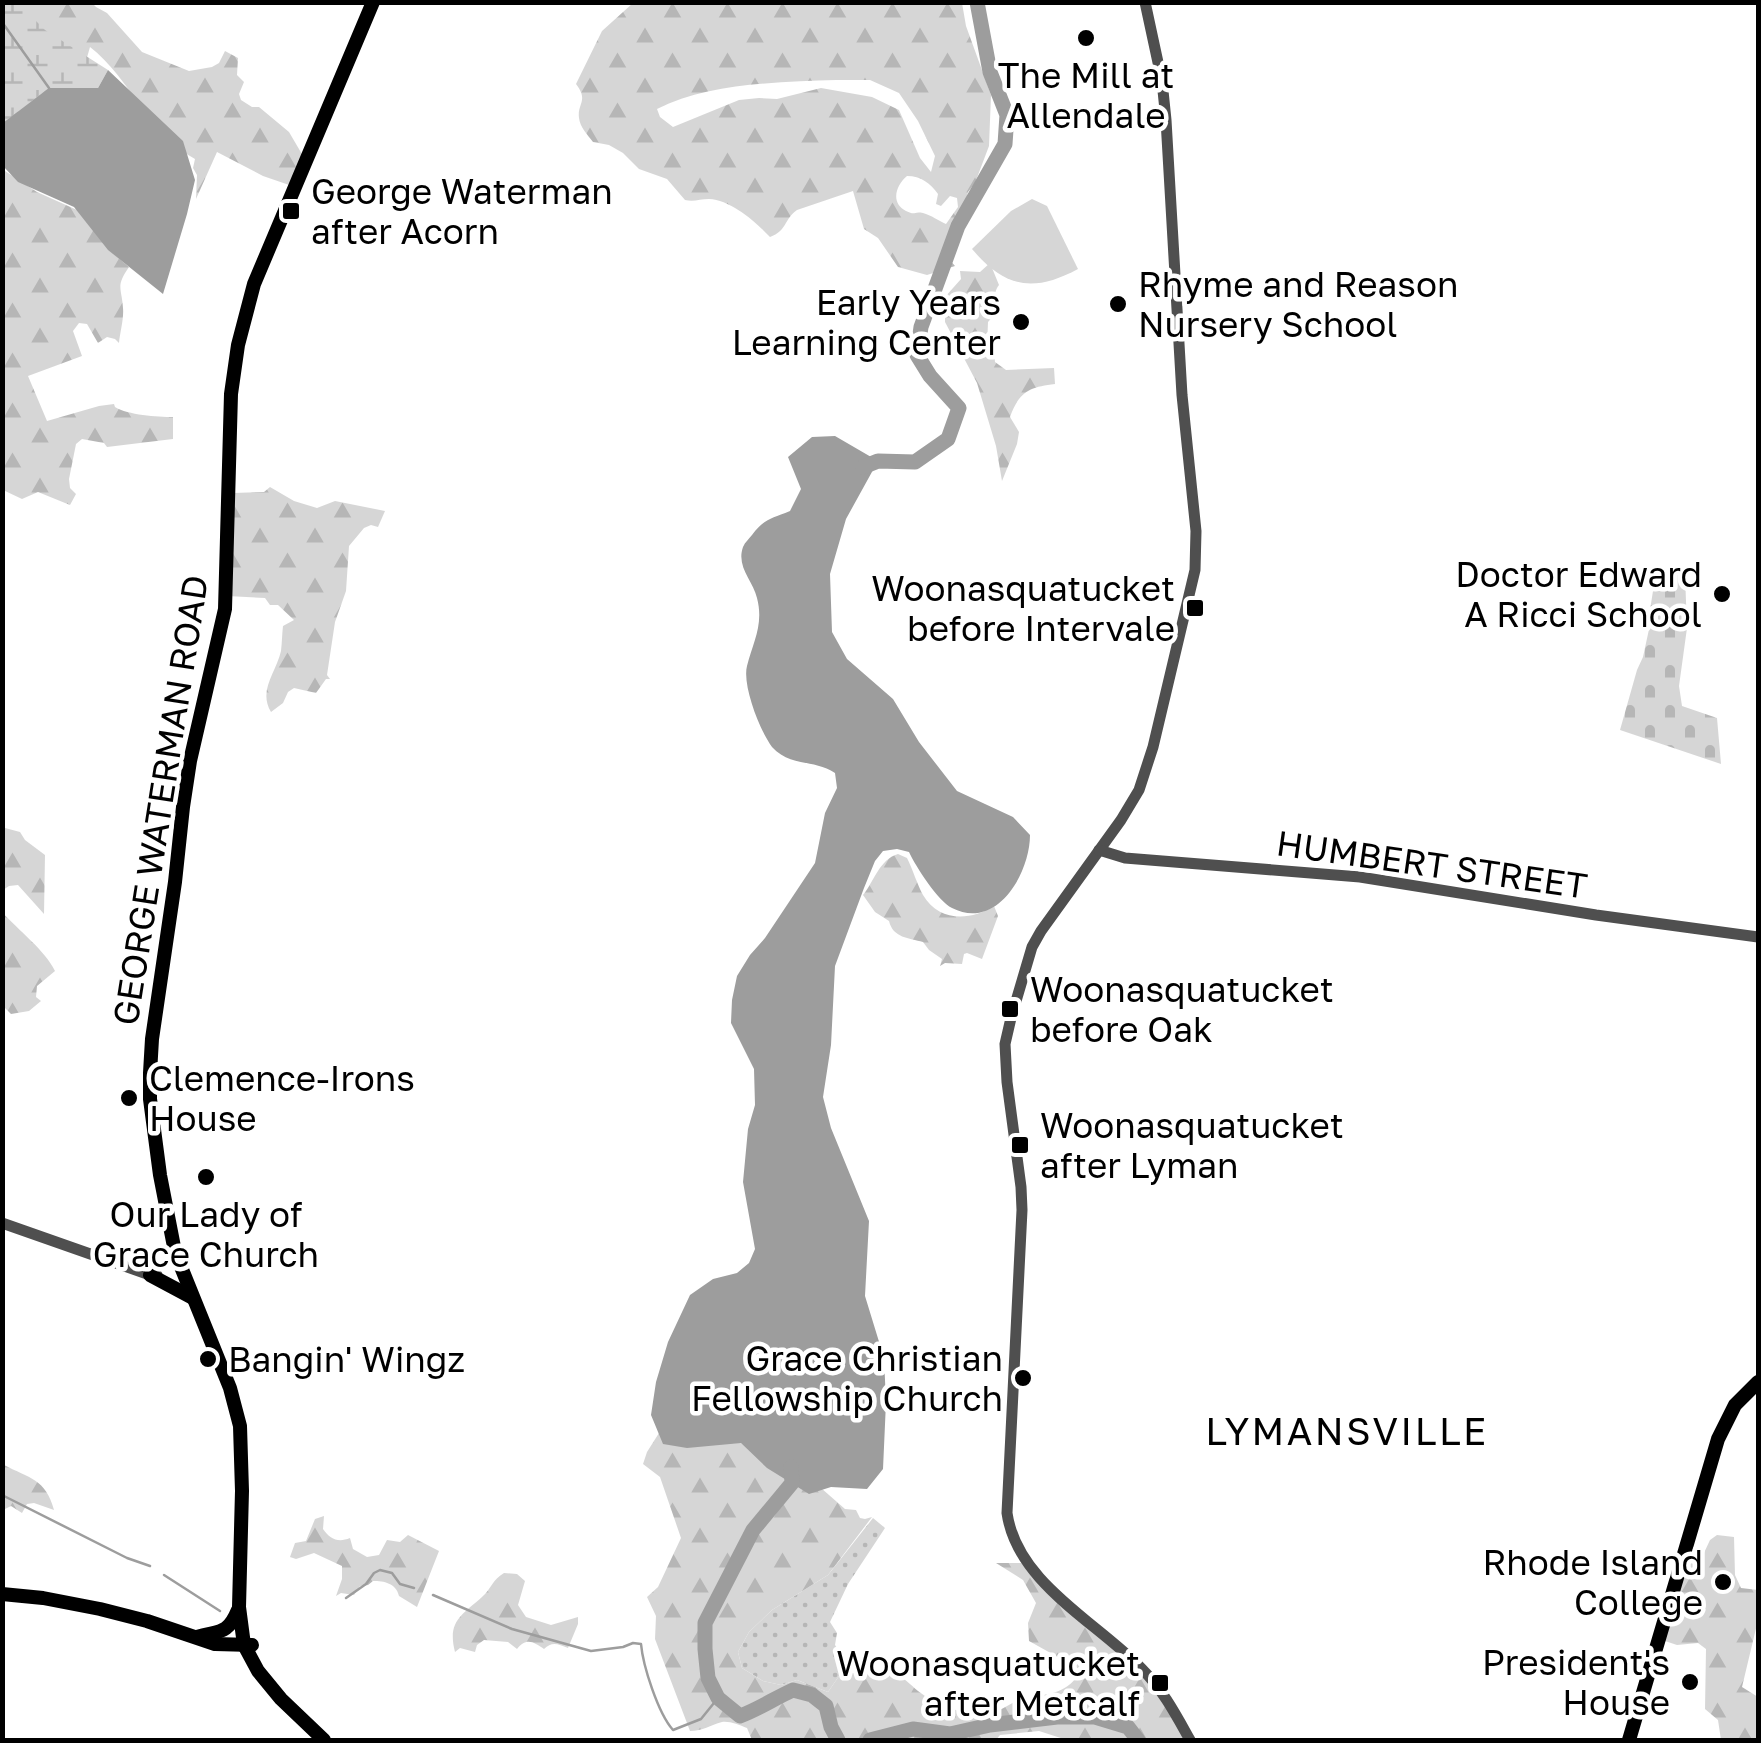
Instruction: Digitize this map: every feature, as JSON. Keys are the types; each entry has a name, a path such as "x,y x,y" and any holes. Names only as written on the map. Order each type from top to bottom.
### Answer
{"main road":[{"name":"GEORGE WATERMAN ROAD","path":"242,1542 240,1426 230,1388 175,1252 150,1099 151,1056 190,761 225,609 231,394 237,350 254,284 373,2"},
{"path":"155,1275 166,1268 175,1252"},
{"path":"155,1275 182,1270"},
{"path":"155,1275 193,1298"},
{"path":"1629,1740 1718,1438 1734,1406 1758,1382"},
{"path":"242,1542 239,1608 258,1670 281,1699 324,1740"},
{"path":"242,1542 249,1645 271,1678 324,1740"},
{"path":"2,1594 100,1609 215,1644 249,1645"},
{"path":"196,1638 224,1630 239,1608"},
{"path":"167,1628 258,1670"}],"street":[{"path":"1145,2 1166,120 1182,394 1197,552 1146,774 1132,802 1032,947 1005,1044 1022,1210 1007,1513 1013,1540 1032,1570 1144,1671 1168,1700 1190,1740"},
{"name":"HUMBERT STREET","path":"1099,850 1125,858 1360,877 1758,937"},
{"path":"2,1223 155,1275"}],"green space":[{"path":"2,3 92,3 107,13 142,52 189,71 212,67 225,51 238,58 237,75 244,82 241,100 259,107 289,132 306,161 295,187 263,176 217,152 196,199 195,159 165,135 117,74 90,47 86,61 3,137"},
{"path":"3,3 18,3 45,30 108,70 98,88 49,88 3,123"},
{"path":"633,3 962,3 966,26 991,95 989,146 949,232 949,259 955,266 927,275 898,267 878,238 864,229 853,191 797,210 780,232 770,237 734,208 717,200 685,200 667,179 639,169 609,145 593,142 580,121 582,98 576,84 602,31","holes":["870,80 899,93 935,156 931,172 920,158 899,110 872,97 821,88 777,99 739,100 673,127 660,117 657,109 721,89","907,176 932,187 938,194 936,204 941,206 950,196 957,198 958,207 946,224 901,208 896,194"]},
{"path":"2,169 37,192 77,210 110,251 129,267 121,283 119,343 107,337 98,343 87,324 79,323 73,331 82,356 28,376 47,421 114,404 135,414 173,417 173,439 107,447 82,439 76,444 69,479 76,494 70,505 38,492 22,499 3,490"},
{"path":"1032,199 1047,206 1078,269 1033,284 1008,279 972,249 1011,211"},
{"path":"990,263 999,285 995,314 988,322 987,347 994,352 995,362 1006,370 1054,368 1055,384 1026,392 1013,409 1010,417 1019,432 1002,481 977,383 945,322 945,297 961,279 960,271 980,272"},
{"path":"270,487 317,508 335,501 385,511 378,527 364,528 349,546 346,591 335,622 327,675 330,679 316,693 294,688 271,712 267,689 281,651 283,626 294,620 265,598 227,596 233,493 264,492"},
{"path":"1656,572 1685,575 1687,628 1679,686 1682,706 1717,718 1721,764 1620,730 1643,657"},
{"path":"2,825 20,832 45,855 44,914 18,885 3,890"},
{"path":"898,854 907,858 923,895 937,910 965,916 994,906 998,916 982,959 967,953 962,964 940,966 942,959 923,942 898,934 889,921 875,912 863,895 882,866"},
{"path":"2,912 55,971 37,986 36,997 41,1001 29,1011 11,1014 3,1006"},
{"path":"659,1433 756,1445 821,1488 845,1509 856,1510 860,1518 872,1517 828,1575 772,1610 749,1632 738,1652 742,1668 763,1681 781,1685 797,1680 828,1692 850,1660 863,1669 893,1672 935,1702 973,1713 997,1711 1023,1698 1059,1691 1071,1684 1081,1670 1029,1641 1028,1623 1036,1603 1023,1580 996,1563 1022,1563 1139,1667 1188,1740 1067,1740 1039,1731 1000,1735 996,1740 752,1740 747,1728 725,1722 690,1731 655,1639 656,1616 647,1597 658,1587 681,1538 660,1477 643,1464"},
{"path":"2,1446 4,1465 41,1486 54,1510 34,1503 27,1504 22,1513 11,1506 3,1510"},
{"path":"324,1516 323,1529 328,1535 338,1540 350,1538 353,1549 367,1557 379,1555 387,1540 400,1542 408,1535 439,1551 417,1607 381,1582 360,1586 354,1595 336,1596 342,1566 314,1553 290,1557 295,1543 306,1541 315,1519"},
{"path":"873,1518 885,1528 848,1584 830,1622 837,1633 835,1645 850,1660 828,1692 797,1680 781,1685 763,1681 742,1668 738,1652 749,1632 772,1610 828,1575"},
{"path":"1717,1535 1734,1537 1735,1575 1741,1588 1758,1590 1758,1620 1742,1687 1758,1697 1758,1740 1721,1740 1718,1720 1705,1709 1706,1649 1698,1643 1677,1645 1659,1639 1686,1552 1703,1555"},
{"path":"504,1573 517,1574 525,1581 518,1605 526,1617 551,1625 578,1617 568,1648 552,1644 544,1649 527,1642 517,1649 508,1642 484,1640 475,1652 460,1648 455,1652 453,1633 458,1620"}],"shaded area":[{"path":"108,70 183,141 195,180 163,294 108,250 74,207 18,182 3,166 3,123 49,88 98,88"},
{"path":"835,436 878,461 846,519 830,574 832,632 847,659 893,699 919,742 957,791 1013,817 1030,835 1017,881 996,905 983,912 952,908 934,891 909,852 883,851 875,861 835,966 831,1045 823,1097 831,1128 869,1221 865,1296 884,1358 883,1469 867,1489 831,1487 809,1494 767,1468 741,1443 687,1448 663,1444 651,1415 668,1342 690,1295 713,1279 737,1273 749,1263 755,1249 743,1182 748,1129 755,1105 754,1069 731,1023 732,1000 737,976 815,863 825,813 837,788 835,773 794,760 772,747 757,719 746,674 759,608 741,554 761,525 790,511 801,489 788,457 812,437"}],"waterway":[{"path":"863,467 878,461 915,462 948,439 959,408 917,355 921,327 958,226 1005,144 1007,115 990,72 977,2"},
{"path":"2,22 49,88"},
{"path":"791,1467 792,1483 753,1530 705,1623 708,1678 718,1698 740,1716 793,1690 812,1695 826,1706 838,1740"},
{"path":"2,1495 150,1566"},
{"path":"346,1598 380,1570 392,1573 400,1584 414,1588"},
{"path":"164,1575 220,1611"},
{"path":"433,1595 512,1629 591,1651 641,1644 652,1689 673,1730 701,1719 718,1698"},
{"path":"870,1740 913,1729 950,1734 1057,1717 1095,1717 1128,1727 1138,1740"}],"place":[{"name":"The Mill at Allendale","path":"1086,38"},
{"name":"George Waterman after Acorn","path":"291,211"},
{"name":"Rhyme and Reason Nursery School","path":"1118,304"},
{"name":"Early Years Learning Center","path":"1021,322"},
{"name":"Doctor Edward A Ricci School","path":"1722,594"},
{"name":"Woonasquatucket before Intervale","path":"1195,608"},
{"name":"Woonasquatucket before Oak","path":"1010,1009"},
{"name":"Clemence-Irons House","path":"129,1098"},
{"name":"Woonasquatucket after Lyman","path":"1020,1145"},
{"name":"Our Lady of Grace Church","path":"206,1177"},
{"name":"Bangin' Wingz","path":"208,1359"},
{"name":"Grace Christian Fellowship Church","path":"1023,1378"},
{"name":"Rhode Island College","path":"1723,1582"},
{"name":"President's House","path":"1690,1682"},
{"name":"Woonasquatucket after Metcalf","path":"1160,1683"}],"district":[{"name":"LYMANSVILLE","path":"1347,1430"}]}
